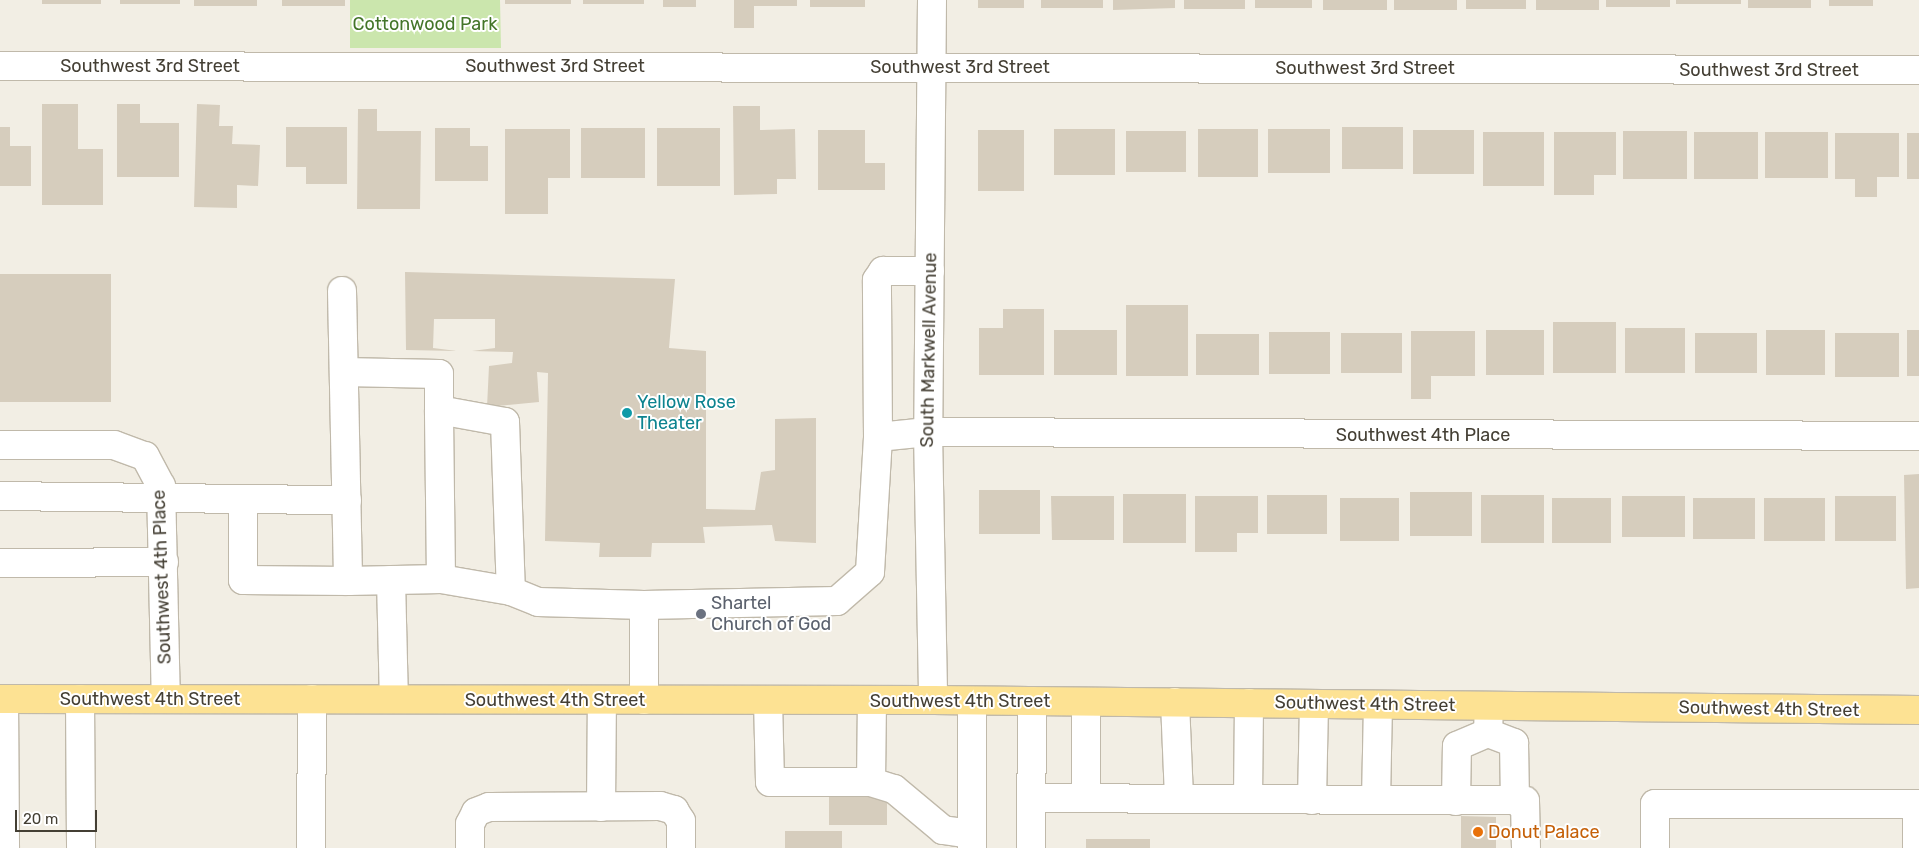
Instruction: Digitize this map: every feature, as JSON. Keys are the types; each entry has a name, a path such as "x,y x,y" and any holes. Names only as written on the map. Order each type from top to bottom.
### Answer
{"main road":[{"name":"Southwest 4th Street","path":"2,699 933,700 1919,710"}],"street":[{"name":"South Markwell Avenue","path":"932,0 933,67 928,432 933,700"},
{"name":"Southwest 3rd Street","path":"0,66 1919,70"},
{"path":"243,500 243,580 348,581 441,579 511,591 538,602 644,605 837,601 870,572 878,437 879,274 930,271"},
{"path":"342,291 348,581"},
{"path":"344,372 439,374 441,579"},
{"path":"439,410 505,422 511,591"},
{"name":"Southwest 4th Place","path":"878,437 928,432 1919,436"},
{"name":"Southwest 4th Place","path":"0,445 114,445 145,456 161,486 166,699"},
{"path":"0,496 133,495 162,500 347,500"},
{"path":"0,563 164,562"},
{"path":"391,580 394,699"},
{"path":"644,605 644,700"},
{"path":"2,699 2,808 5,848"},
{"path":"80,699 81,848"},
{"path":"311,848 312,699"},
{"path":"601,807 602,700"},
{"path":"768,700 770,782 871,782 894,789 943,830 972,841 972,701"},
{"path":"871,782 872,700"},
{"path":"1031,848 1032,701"},
{"path":"1086,702 1086,798"},
{"path":"1175,702 1179,798"},
{"path":"1248,799 1249,703"},
{"path":"1312,800 1314,704"},
{"path":"1376,800 1378,705"},
{"path":"1488,733 1489,706"},
{"path":"1456,801 1457,746 1488,733 1514,743 1515,801"},
{"path":"1032,798 1525,801 1526,848"},
{"path":"1655,848 1656,804 1918,804 1917,848"},
{"path":"470,848 473,818 489,807 660,806 674,810 681,822 681,848"}],"green space":[{"name":"Cottonwood Park","path":"350,0 500,0 501,48 350,48"}],"building":[{"path":"42,0 101,0 101,4 42,4"},
{"path":"120,0 180,0 180,4 120,4"},
{"path":"194,0 257,0 257,6 194,6"},
{"path":"282,0 345,0 345,6 282,6"},
{"path":"505,0 571,0 571,4 505,4"},
{"path":"583,0 644,0 644,4 583,4"},
{"path":"663,0 696,0 696,7 663,7"},
{"path":"734,0 797,0 797,6 754,6 754,28 734,28"},
{"path":"810,0 865,0 865,7 810,7"},
{"path":"978,0 1024,0 1024,8 978,8"},
{"path":"1041,0 1103,0 1103,8 1041,8"},
{"path":"1113,0 1175,0 1175,8 1113,10"},
{"path":"1184,0 1245,0 1245,9 1184,9"},
{"path":"1255,0 1312,0 1312,8 1255,8"},
{"path":"1323,0 1387,0 1387,10 1323,10"},
{"path":"1394,0 1457,0 1457,10 1394,10"},
{"path":"1466,0 1526,0 1526,9 1466,9"},
{"path":"1536,0 1599,0 1599,10 1536,10"},
{"path":"1606,0 1670,0 1670,7 1606,7"},
{"path":"1676,0 1741,0 1741,4 1676,4"},
{"path":"1748,0 1811,0 1811,8 1748,8"},
{"path":"1829,0 1873,0 1873,6 1829,6"},
{"path":"42,104 78,104 78,149 103,149 103,205 42,205"},
{"path":"117,104 140,104 140,123 179,123 179,177 117,177"},
{"path":"197,104 220,105 219,126 233,126 232,144 260,145 258,186 237,185 237,208 194,207"},
{"path":"733,106 760,106 760,130 795,129 796,179 777,179 777,194 734,195"},
{"path":"358,109 377,109 377,131 421,131 420,209 357,209"},
{"path":"0,127 10,127 10,146 31,146 31,186 0,186"},
{"path":"286,127 347,127 347,184 306,184 306,167 286,167"},
{"path":"1342,127 1403,127 1403,169 1342,169"},
{"path":"435,128 470,128 470,146 488,146 488,181 435,181"},
{"path":"581,128 645,128 645,178 581,178"},
{"path":"657,128 720,128 720,186 657,186"},
{"path":"505,129 570,129 570,178 548,178 548,214 505,214"},
{"path":"1054,129 1115,129 1115,175 1054,175"},
{"path":"1198,129 1258,129 1258,177 1198,177"},
{"path":"1268,129 1330,129 1330,173 1268,173"},
{"path":"818,130 865,130 865,163 885,163 885,190 818,190"},
{"path":"978,130 1024,130 1024,191 978,191"},
{"path":"1413,130 1474,130 1474,174 1413,174"},
{"path":"1126,131 1186,131 1186,172 1126,172"},
{"path":"1623,131 1687,131 1687,179 1623,179"},
{"path":"1483,132 1544,132 1544,186 1483,186"},
{"path":"1554,132 1616,132 1616,175 1594,175 1594,195 1554,195"},
{"path":"1694,132 1758,132 1758,179 1694,179"},
{"path":"1765,132 1828,132 1828,178 1765,178"},
{"path":"1835,133 1899,133 1899,177 1877,177 1877,197 1855,197 1855,179 1835,179"},
{"path":"1907,133 1919,133 1919,179 1907,179"},
{"name":"Yellow Rose Theater","path":"405,272 675,279 669,348 706,351 706,509 755,510 761,472 775,470 775,419 816,418 816,543 775,541 772,525 703,527 705,543 652,543 651,557 599,557 600,543 545,541 548,373 537,372 539,402 487,407 489,366 512,363 513,352 472,351 495,348 495,319 434,319 433,348 457,351 406,350"},
{"path":"0,274 111,274 111,402 0,402"},
{"path":"1126,305 1188,305 1188,376 1126,376"},
{"path":"1003,309 1044,309 1044,375 979,375 979,328 1003,328"},
{"path":"1553,322 1616,322 1616,373 1553,373"},
{"path":"1625,328 1685,328 1685,373 1625,373"},
{"path":"1054,330 1117,330 1117,375 1054,375"},
{"path":"1486,330 1544,330 1544,375 1486,375"},
{"path":"1766,330 1825,330 1825,375 1766,375"},
{"path":"1907,330 1919,330 1919,376 1907,376"},
{"path":"1411,331 1475,331 1475,376 1431,376 1431,399 1411,399"},
{"path":"1269,332 1330,332 1330,374 1269,374"},
{"path":"1341,333 1402,333 1402,373 1341,373"},
{"path":"1695,333 1757,333 1757,373 1695,373"},
{"path":"1835,333 1899,333 1899,377 1835,377"},
{"path":"1196,334 1259,334 1259,375 1196,375"},
{"path":"1919,474 1919,588 1906,589 1904,475"},
{"path":"979,490 1040,490 1040,534 979,534"},
{"path":"1410,492 1472,492 1472,536 1410,536"},
{"path":"1123,494 1186,494 1186,543 1123,543"},
{"path":"1267,495 1327,495 1327,534 1267,534"},
{"path":"1481,495 1544,495 1544,543 1481,543"},
{"path":"1051,496 1114,496 1114,540 1052,540"},
{"path":"1195,496 1258,496 1258,533 1237,533 1237,552 1195,552"},
{"path":"1622,496 1685,496 1685,537 1622,537"},
{"path":"1835,496 1896,496 1896,541 1835,541"},
{"path":"1340,498 1399,498 1399,541 1340,541"},
{"path":"1552,498 1611,498 1611,543 1552,543"},
{"path":"1693,498 1755,498 1755,539 1693,539"},
{"path":"1764,498 1825,498 1825,541 1764,541"},
{"path":"829,794 887,794 887,825 829,825"},
{"name":"Donut Palace","path":"1461,816 1496,817 1496,848 1461,848"},
{"path":"785,831 842,831 842,848 785,848"},
{"path":"1086,839 1150,839 1150,848 1086,848"}],"place":[{"name":"Yellow Rose Theater","path":"627,413"},
{"name":"Shartel Church of God","path":"701,614"},
{"name":"Donut Palace","path":"1478,832"}]}
